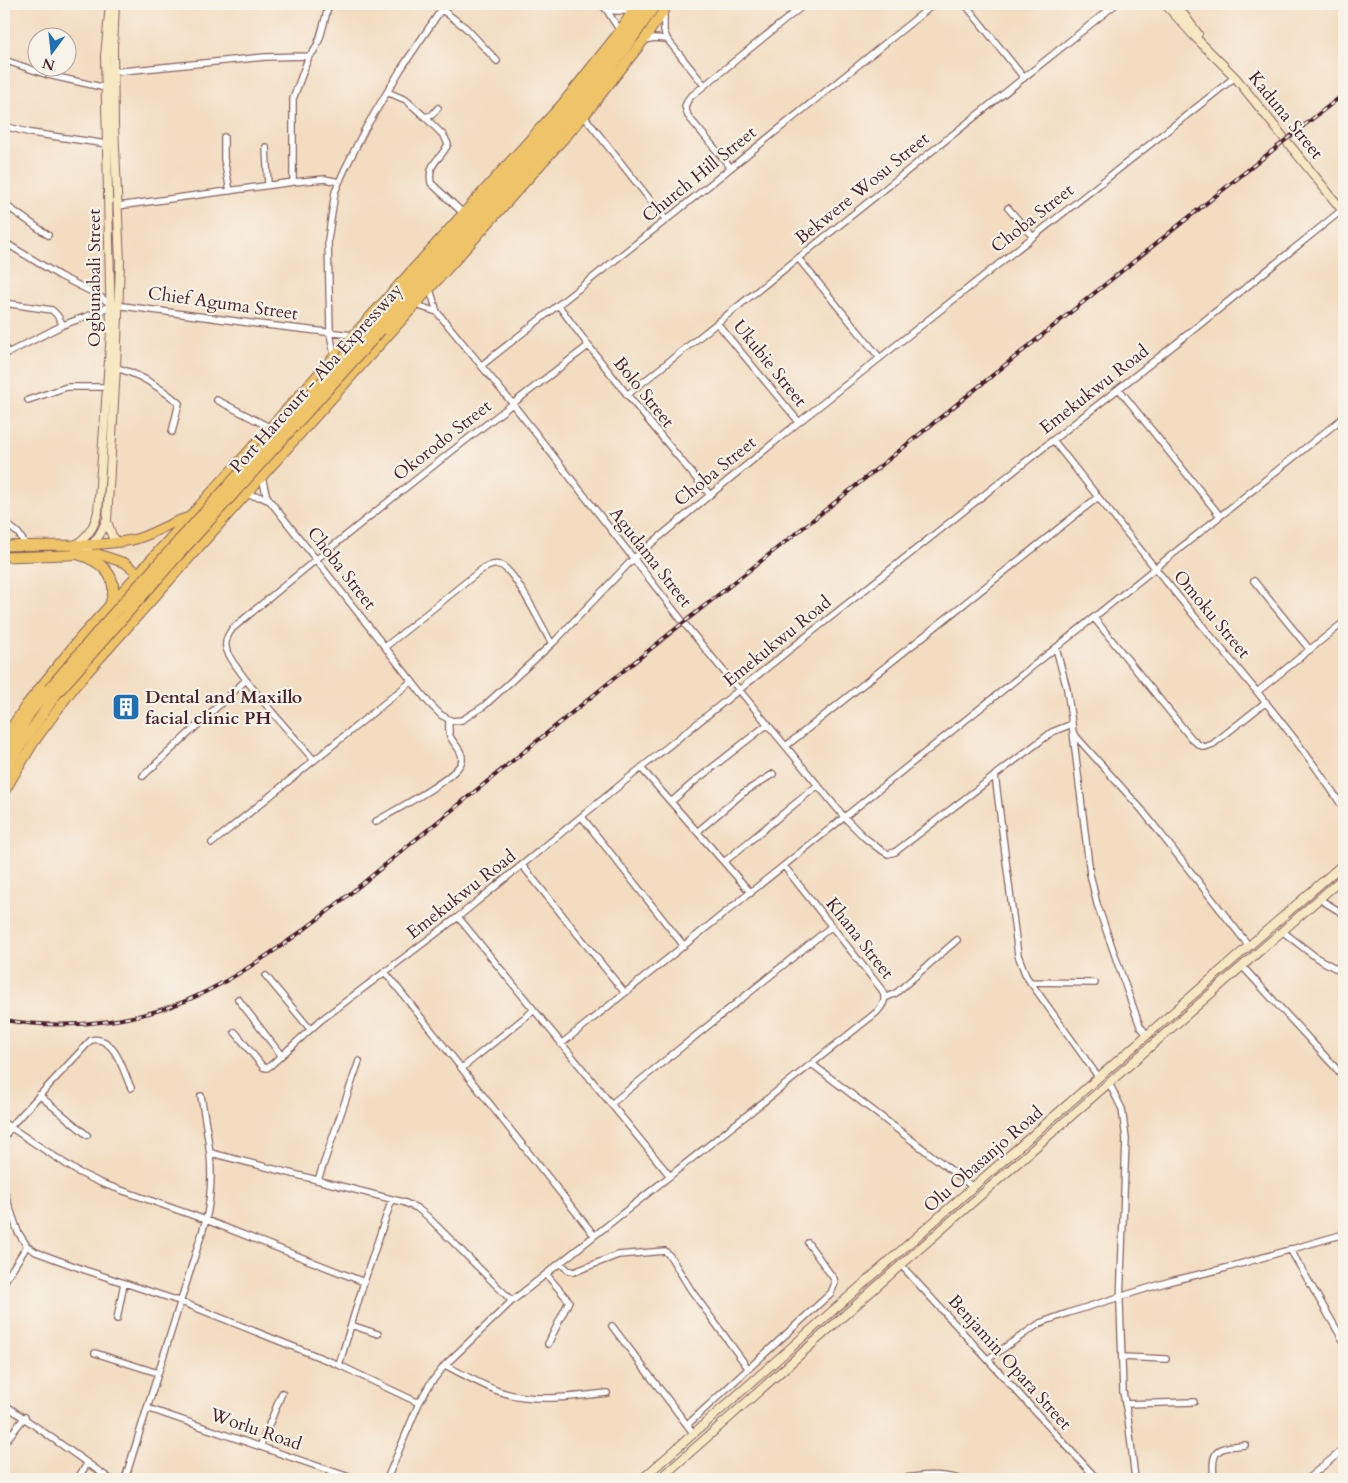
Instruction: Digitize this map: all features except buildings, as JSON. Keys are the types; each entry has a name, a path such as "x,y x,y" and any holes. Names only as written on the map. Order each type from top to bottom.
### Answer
{"highway":[{"path":"636,10 642,4"},
{"name":"Port Harcourt - Aba Expressway","path":"4,756 30,713 53,691 180,553 377,328 587,85 636,10 647,4"},
{"name":"Port Harcourt - Aba Expressway","path":"377,328 588,99 630,42 662,6"},
{"path":"77,549 100,564 106,571 114,589 114,597 109,607"},
{"name":"Port Harcourt - Aba Expressway","path":"4,775 53,691"}],"main road":[{"name":"Ogbunabali Street","path":"94,544 107,521 116,368 115,305 106,144 105,56 110,4"},
{"name":"Ogbunabali Street","path":"77,549 90,533 98,512 111,332 120,262 113,72 113,19 115,4"},
{"name":"Kaduna Street","path":"1166,4 1194,36 1235,77 1343,209"},
{"name":"Kaduna Street","path":"1176,4 1198,33 1202,43"},
{"path":"4,792 34,742 70,692 584,116 644,40 662,6"},
{"path":"4,738 26,705 64,657 352,334 464,214 563,103 636,10"},
{"path":"4,557 77,549 94,544 118,542 149,535 188,517 197,517 204,521 209,528 210,536"},
{"path":"107,521 112,536 118,542"},
{"path":"4,546 26,545 77,549 109,556 125,562 160,591"},
{"name":"Olu Obasanjo Road","path":"642,1479 1344,863"},
{"name":"Olu Obasanjo Road","path":"660,1479 901,1264 1344,877"}],"street":[{"path":"113,72 265,57 309,56 314,53 317,46 329,4"},
{"path":"600,4 606,9 620,31"},
{"path":"731,168 688,116 685,106 689,98 704,85 804,4"},
{"name":"Church Hill Street","path":"482,365 559,306 934,4"},
{"path":"966,4 1024,78"},
{"name":"Bekwere Wosu Street","path":"627,395 1116,4"},
{"path":"334,354 330,333 328,240 335,192 365,129 422,36 443,6 497,61"},
{"path":"662,6 664,31 667,40 704,85"},
{"path":"606,9 621,12 636,10"},
{"path":"644,40 654,38 667,40"},
{"path":"293,182 293,99 309,56"},
{"path":"4,60 48,75 106,88"},
{"name":"Choba Street","path":"270,501 317,558 429,703 449,720 462,720 484,706 552,644 634,558 710,494 1235,77"},
{"path":"387,92 406,100 444,136 448,144 430,171 431,183 464,214"},
{"path":"425,117 432,115 438,108"},
{"path":"584,116 666,220"},
{"path":"4,126 31,133 106,144"},
{"path":"224,137 224,159 230,191"},
{"path":"266,147 268,185"},
{"path":"118,206 293,182 325,179 339,182"},
{"path":"4,204 48,235"},
{"path":"1008,208 1032,237"},
{"name":"Emekukwu Road","path":"235,1032 263,1067 268,1068 321,1020 458,917 641,768 1343,209"},
{"path":"4,242 60,276 115,305"},
{"path":"798,258 880,358"},
{"path":"430,289 437,312"},
{"path":"4,303 52,310 57,314 63,325"},
{"path":"4,345 6,354 63,325 115,305"},
{"name":"Chief Aguma Street","path":"115,305 330,333 352,334"},
{"path":"416,305 437,312"},
{"name":"Bolo Street","path":"559,306 627,395 710,494"},
{"name":"Agudama Street","path":"437,312 482,365 683,622 844,818 864,837 888,854 893,853 996,775"},
{"name":"Ukubie Street","path":"718,323 799,422"},
{"name":"Okorodo Street","path":"314,760 246,680 225,648 227,637 232,629 317,558 512,403 588,346"},
{"path":"116,368 126,370 142,379 180,404 172,432"},
{"path":"28,400 66,387 107,387"},
{"path":"1119,389 1220,516"},
{"path":"217,400 269,427"},
{"path":"561,1044 1344,417"},
{"name":"Omoku Street","path":"1052,440 1266,702 1325,778 1344,809"},
{"path":"262,477 263,487 270,501"},
{"path":"246,495 261,497 270,501"},
{"path":"786,746 1098,498"},
{"path":"4,522 18,533 26,545"},
{"path":"385,647 481,570 498,564 507,569 517,582 552,644"},
{"path":"1254,581 1310,650"},
{"path":"1094,618 1191,738 1199,745 1206,747 1213,744 1266,702"},
{"path":"1257,692 1344,622"},
{"path":"1056,648 1067,689 1092,881 1097,904 1140,1026 1147,1035"},
{"path":"144,776 246,680"},
{"path":"212,843 412,682"},
{"path":"374,822 442,782 460,766 461,754 449,735 449,720"},
{"path":"671,802 768,724"},
{"path":"1072,724 1052,732 996,775 1018,955 1026,976 1099,1078"},
{"path":"1073,733 1142,810 1249,946"},
{"path":"641,768 751,892"},
{"path":"697,832 744,793 773,774"},
{"path":"724,862 818,786"},
{"path":"582,816 684,946"},
{"path":"522,865 625,993"},
{"name":"Khana Street","path":"387,1479 419,1403 430,1384 445,1365 512,1301 883,1006 885,998 882,990 784,866"},
{"path":"1319,899 1344,914"},
{"path":"458,917 670,1176"},
{"path":"610,1104 832,926"},
{"path":"1282,930 1317,958 1344,973"},
{"path":"885,998 896,994 957,940"},
{"path":"1242,966 1344,1077"},
{"path":"385,972 594,1235"},
{"path":"266,976 310,1030"},
{"path":"1030,982 1096,983"},
{"path":"238,999 281,1056"},
{"path":"462,1068 534,1010"},
{"path":"4,1138 11,1126 85,1044 91,1040 96,1039 111,1046 132,1088"},
{"path":"318,1180 359,1061"},
{"path":"812,1064 973,1187"},
{"path":"1109,1084 1122,1109 1126,1139 1120,1296 1123,1392 1135,1479"},
{"path":"39,1096 87,1135"},
{"path":"125,1479 206,1220 211,1197 211,1153 201,1096"},
{"path":"4,1123 78,1172 101,1183 134,1193 206,1220 364,1282"},
{"path":"211,1153 392,1199 417,1208 512,1301"},
{"path":"4,1191 18,1232 27,1246 36,1252 180,1301 339,1365 419,1403"},
{"path":"339,1365 392,1199"},
{"path":"988,1359 1040,1323 1120,1296 1344,1234"},
{"path":"687,1425 831,1293 835,1283 834,1279 808,1244"},
{"path":"4,1282 27,1246"},
{"path":"1290,1249 1344,1342"},
{"path":"560,1262 568,1270 574,1272 618,1255 665,1251 748,1368"},
{"name":"Benjamin Opara Street","path":"901,1264 1097,1479"},
{"path":"546,1274 569,1301 548,1344"},
{"path":"116,1319 124,1283"},
{"path":"351,1325 378,1334"},
{"path":"612,1326 694,1434"},
{"path":"95,1353 158,1372"},
{"path":"1122,1357 1166,1359"},
{"path":"445,1365 499,1391 519,1396 557,1398 606,1393"},
{"path":"260,1447 282,1393"},
{"path":"1125,1404 1194,1402"},
{"path":"4,1404 25,1417 110,1479"},
{"name":"Worlu Road","path":"147,1408 355,1479"},
{"path":"4,1443 25,1417"},
{"path":"1214,1479 1212,1461 1214,1455 1218,1451 1244,1445"},
{"path":"1307,1479 1344,1449"},
{"path":"77,1479 88,1463"},
{"path":"898,1479 925,1475 941,1475 958,1479"}],"railway":[{"path":"4,1020 29,1023 81,1024 134,1017 184,1002 261,960 312,924 652,648 1344,94"}],"place":[{"name":"Dental and Maxillo facial clinic PH","path":"126,707"}]}
